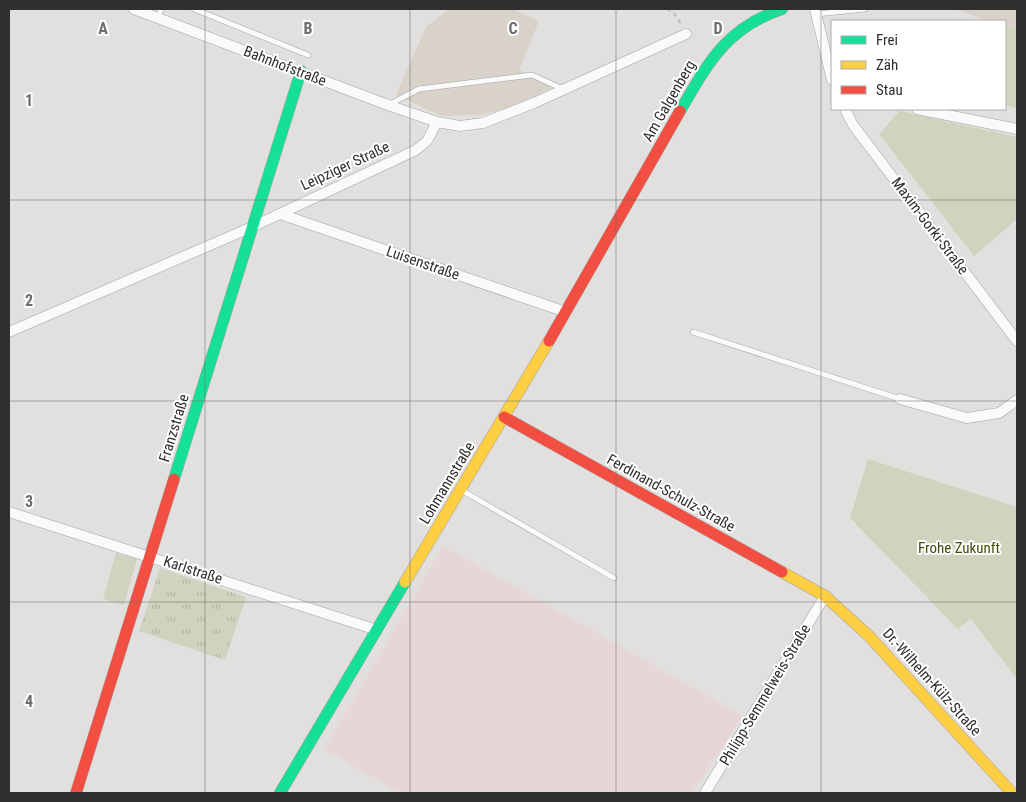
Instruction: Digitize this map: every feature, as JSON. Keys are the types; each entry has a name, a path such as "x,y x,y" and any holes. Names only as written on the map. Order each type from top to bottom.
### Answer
{"street":[{"name":"Bahnhofstraße","path":"134,9 159,13 301,71 437,122"},
{"name":"Am Galgenberg","path":"638,186 706,66 731,34 762,14 782,9"},
{"path":"815,11 831,76"},
{"path":"437,122 460,126 482,123 686,34"},
{"name":"Franzstraße","path":"76,793 301,71"},
{"name":"Maxim-Gorki-Straße","path":"846,110 854,125 1017,341"},
{"path":"922,110 1017,129"},
{"name":"Leipziger Straße","path":"9,332 252,227 416,150 427,141 437,122"},
{"name":"Lohmannstraße","path":"280,793 566,312 638,186"},
{"name":"Luisenstraße","path":"280,214 566,312"},
{"path":"900,399 967,418 999,413 1017,400"},
{"name":"Ferdinand-Schulz-Straße","path":"504,417 824,596"},
{"name":"Karlstraße","path":"9,512 377,630"},
{"name":"Philipp-Semmelweis-Straße","path":"705,793 824,596"},
{"name":"Dr.-Wilhelm-Külz-Straße","path":"824,596 869,636 1012,793"}],"lane":[{"path":"194,9 308,55"},
{"path":"815,11 865,9"},
{"path":"388,105 420,89 532,75 563,89"},
{"path":"693,332 900,399"},
{"path":"460,490 614,578"}],"path":[{"path":"667,9 679,19 686,34"}],"shaded area":[{"path":"449,9 513,9 539,21 519,70 552,88 515,106 481,115 441,116 396,95 426,27"},
{"path":"956,9 1017,9 1017,30 1006,27 1006,20 984,20"},
{"path":"443,546 743,716 692,793 399,793 325,749"}],"green space":[{"path":"1006,27 1017,30 1017,108 1006,105"},
{"path":"900,111 1017,137 1017,219 974,256 879,134"},
{"name":"Frohe Zukunft","path":"868,459 1017,507 1017,679 971,619 958,629 850,518"},
{"path":"116,553 137,559 124,605 103,599"},
{"path":"160,568 246,597 225,660 139,631"}],"traffic: fast":[{"path":"680,111 700,77 720,49 746,26 782,9"},
{"path":"174,479 301,71"},
{"path":"280,793 405,582"}],"traffic: slow":[{"path":"405,582 549,341"},
{"path":"782,572 825,596 869,636 1012,793"}],"traffic: jam":[{"path":"549,341 680,111"},
{"path":"504,417 782,572"},
{"path":"76,793 174,479"}]}
